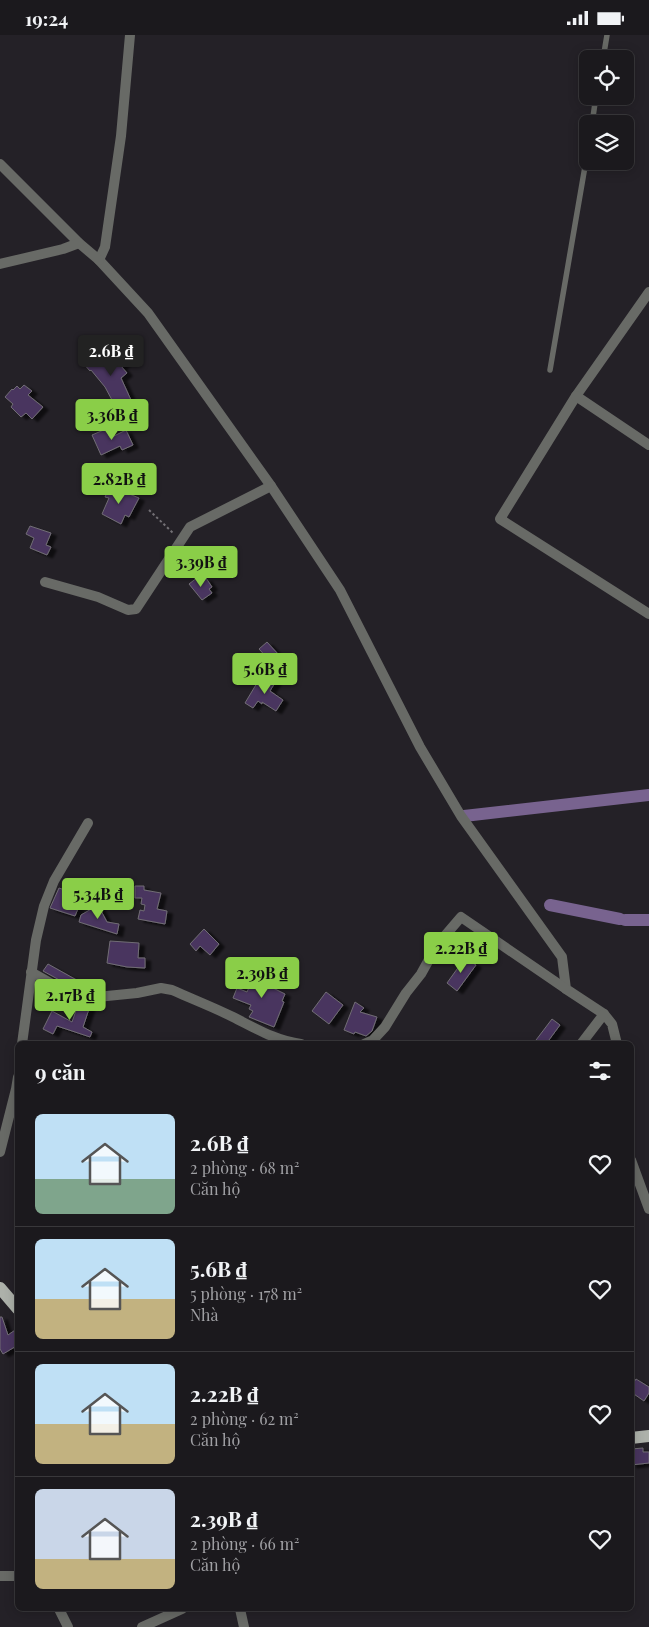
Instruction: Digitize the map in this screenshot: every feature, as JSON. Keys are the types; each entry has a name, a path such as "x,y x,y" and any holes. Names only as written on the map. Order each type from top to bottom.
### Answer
{"main road":[{"path":"0,1288 15,1306"},
{"path":"634,1438 649,1436"}],"street":[{"path":"99,260 105,247 116,173 130,35"},
{"path":"0,163 79,243 99,260 148,313 270,486 340,590 420,747 461,816 562,957 566,989"},
{"path":"0,264 55,251 79,243"},
{"path":"649,292 576,397 500,519 649,614"},
{"path":"576,397 649,445"},
{"path":"45,583 98,597 128,610 136,609 190,527 270,486"},
{"path":"22,1041 36,940 44,906 54,881 88,823"},
{"path":"371,1041 385,1027 406,993 421,974 437,945 461,917 604,1014 612,1024 616,1041"},
{"path":"31,972 72,995 97,997 137,993 161,988 172,990 233,1017 253,1029 287,1041"},
{"path":"583,1041 604,1014"},
{"path":"0,1152 15,1093"},
{"path":"634,1168 649,1209"},
{"path":"0,1576 15,1576"},
{"path":"60,1611 68,1627"},
{"path":"142,1627 178,1611"},
{"path":"240,1611 244,1627"}],"lane":[{"path":"604,50 607,35"},
{"path":"550,370 584,170"}],"path":[{"path":"149,510 181,540"}],"building":[{"path":"118,347 129,360 121,366 127,373 121,378 131,400 108,414 102,406 112,400 105,387 83,363 98,351 103,358"},
{"path":"24,385 32,391 28,395 43,407 32,419 26,413 21,417 11,407 13,404 5,397 12,389 17,386 20,389"},
{"path":"106,429 110,438 126,430 133,445 122,450 120,446 101,455 92,435"},
{"path":"110,486 139,498 129,517 125,515 121,524 102,514 109,498 105,497"},
{"path":"30,526 51,533 46,545 51,547 47,555 30,548 34,538 26,534"},
{"path":"198,577 202,581 206,578 212,587 209,589 212,593 202,600 189,584"},
{"path":"267,642 278,654 270,661 259,649"},
{"path":"267,676 276,681 270,691 283,700 276,711 262,702 262,704 258,701 253,708 245,703 257,683 261,685"},
{"path":"135,886 144,886 144,890 161,893 157,909 167,911 165,924 138,919 140,910 144,911 145,905 141,904 142,898 135,898"},
{"path":"59,888 80,895 77,904 80,904 75,916 50,908"},
{"path":"98,905 107,922 119,924 117,934 79,922 81,915"},
{"path":"204,929 219,944 210,955 200,946 196,951 190,944"},
{"path":"459,933 470,940 463,950 452,942"},
{"path":"110,941 139,943 138,958 145,958 145,968 107,963"},
{"path":"465,958 476,965 457,991 447,983"},
{"path":"48,964 82,983 79,989 43,971"},
{"path":"257,969 272,976 267,985 285,994 282,1001 284,1002 274,1027 249,1017 253,1011 249,1009 251,1005 233,998 237,988 247,992"},
{"path":"326,992 343,1005 329,1024 312,1011"},
{"path":"79,1002 91,1003 83,1027 92,1032 90,1037 57,1026 53,1034 43,1029 52,1011 72,1022"},
{"path":"355,1002 364,1008 360,1012 377,1017 372,1031 366,1036 344,1030"},
{"path":"552,1019 560,1025 548,1041 535,1041"},
{"path":"0,1317 2,1317 8,1335 15,1330 15,1347 3,1354 0,1349"},
{"path":"636,1379 649,1387 649,1393 644,1401 634,1394 634,1382"},
{"path":"643,1448 643,1452 649,1452 649,1463 634,1465 634,1449"}],"waterway":[{"path":"464,816 649,795"},
{"path":"550,905 620,919"},
{"path":"625,920 649,920"}]}
